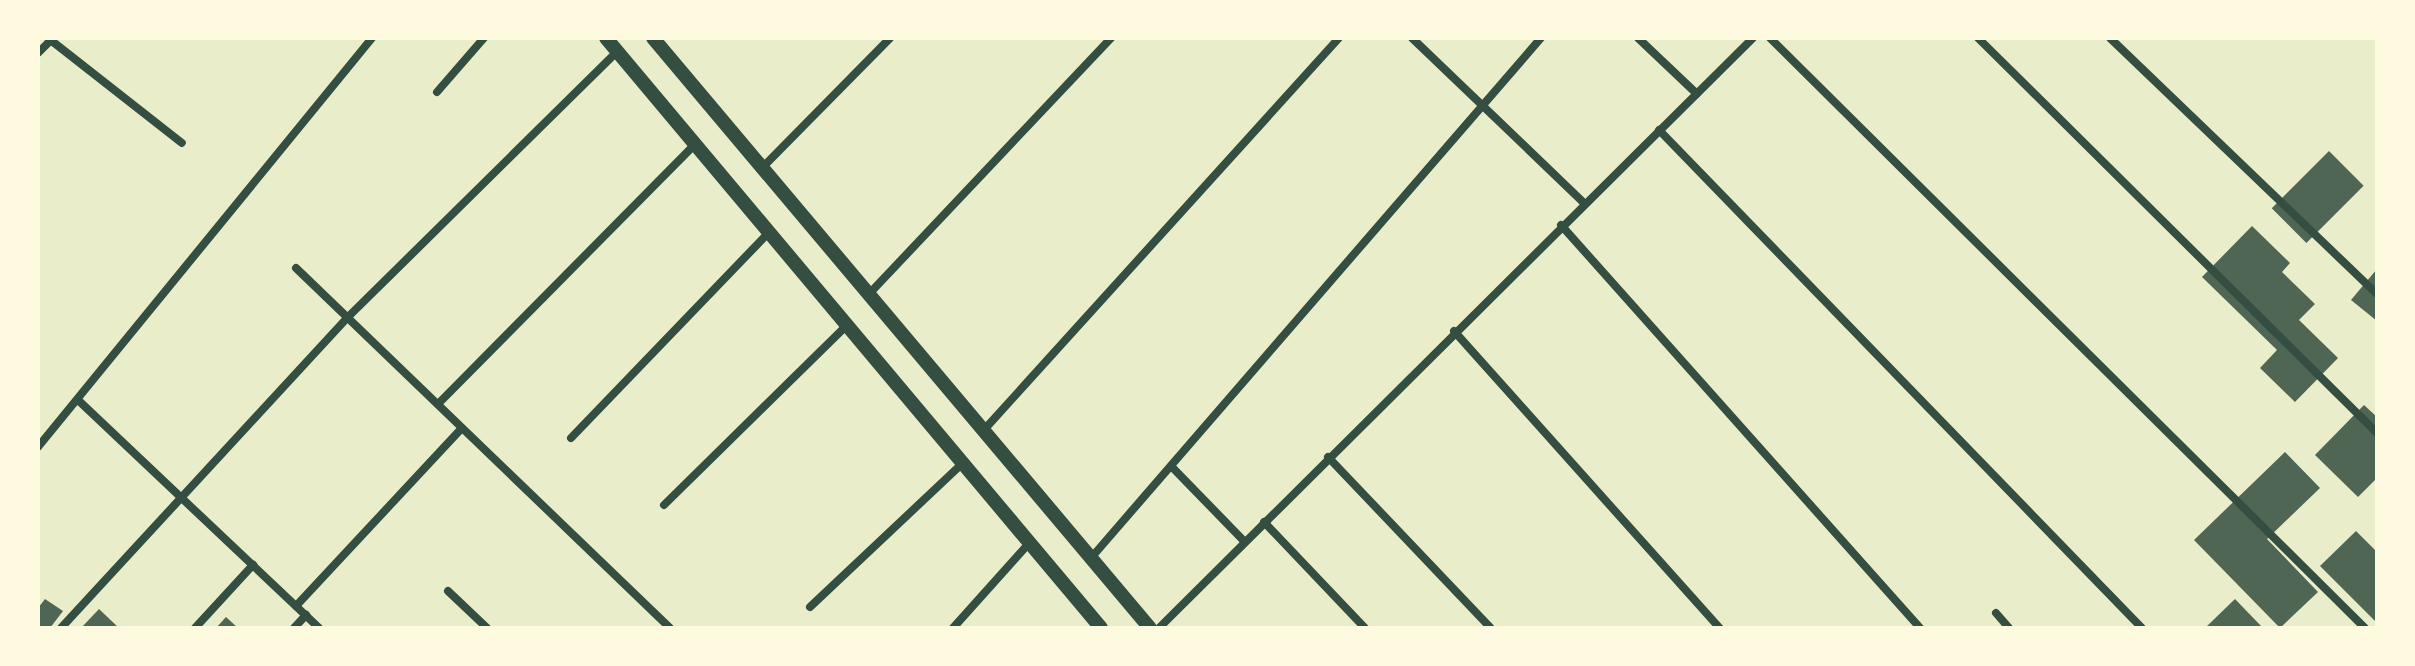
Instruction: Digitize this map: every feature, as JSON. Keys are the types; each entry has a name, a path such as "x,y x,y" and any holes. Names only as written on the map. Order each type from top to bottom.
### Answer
{"street":[{"path":"38,447 372,38"},
{"path":"437,92 484,38"},
{"path":"606,38 965,462 1101,628"},
{"path":"653,38 1150,628"},
{"path":"762,168 890,38"},
{"path":"869,294 1111,38"},
{"path":"983,431 1339,38"},
{"path":"1412,38 1583,202"},
{"path":"1091,558 1541,38"},
{"path":"1638,38 1697,94"},
{"path":"1159,628 1583,202 1753,38"},
{"path":"1770,38 2365,628"},
{"path":"1978,38 2377,433"},
{"path":"2110,38 2377,294"},
{"path":"38,53 51,39 182,143"},
{"path":"61,628 348,317 618,51"},
{"path":"1659,130 2142,628"},
{"path":"438,404 696,143"},
{"path":"1561,225 1920,628"},
{"path":"571,438 770,231"},
{"path":"296,268 670,628"},
{"path":"664,505 848,324"},
{"path":"1454,331 1720,628"},
{"path":"78,400 319,628"},
{"path":"296,606 462,428"},
{"path":"1328,457 1491,628"},
{"path":"810,607 965,462"},
{"path":"1171,466 1245,542"},
{"path":"1264,522 1365,628"},
{"path":"953,628 1031,541"},
{"path":"195,628 253,565"},
{"path":"448,591 487,628"},
{"path":"1996,613 2009,628"},
{"path":"294,628 306,615"}],"building":[{"path":"2329,151 2364,186 2306,243 2272,208"},
{"path":"2252,226 2290,263 2282,272 2315,304 2299,320 2338,358 2295,402 2260,368 2277,350 2202,277"},
{"path":"2377,269 2377,321 2351,300"},
{"path":"2364,405 2377,417 2377,478 2358,497 2315,455"},
{"path":"2285,452 2320,488 2267,539 2318,592 2280,628 2194,540"},
{"path":"2356,531 2377,552 2377,623 2320,566"},
{"path":"45,599 63,611 50,628 40,628 38,608"},
{"path":"2235,599 2263,628 2205,628"},
{"path":"99,609 119,628 81,628"},
{"path":"226,617 238,628 216,628"}]}
